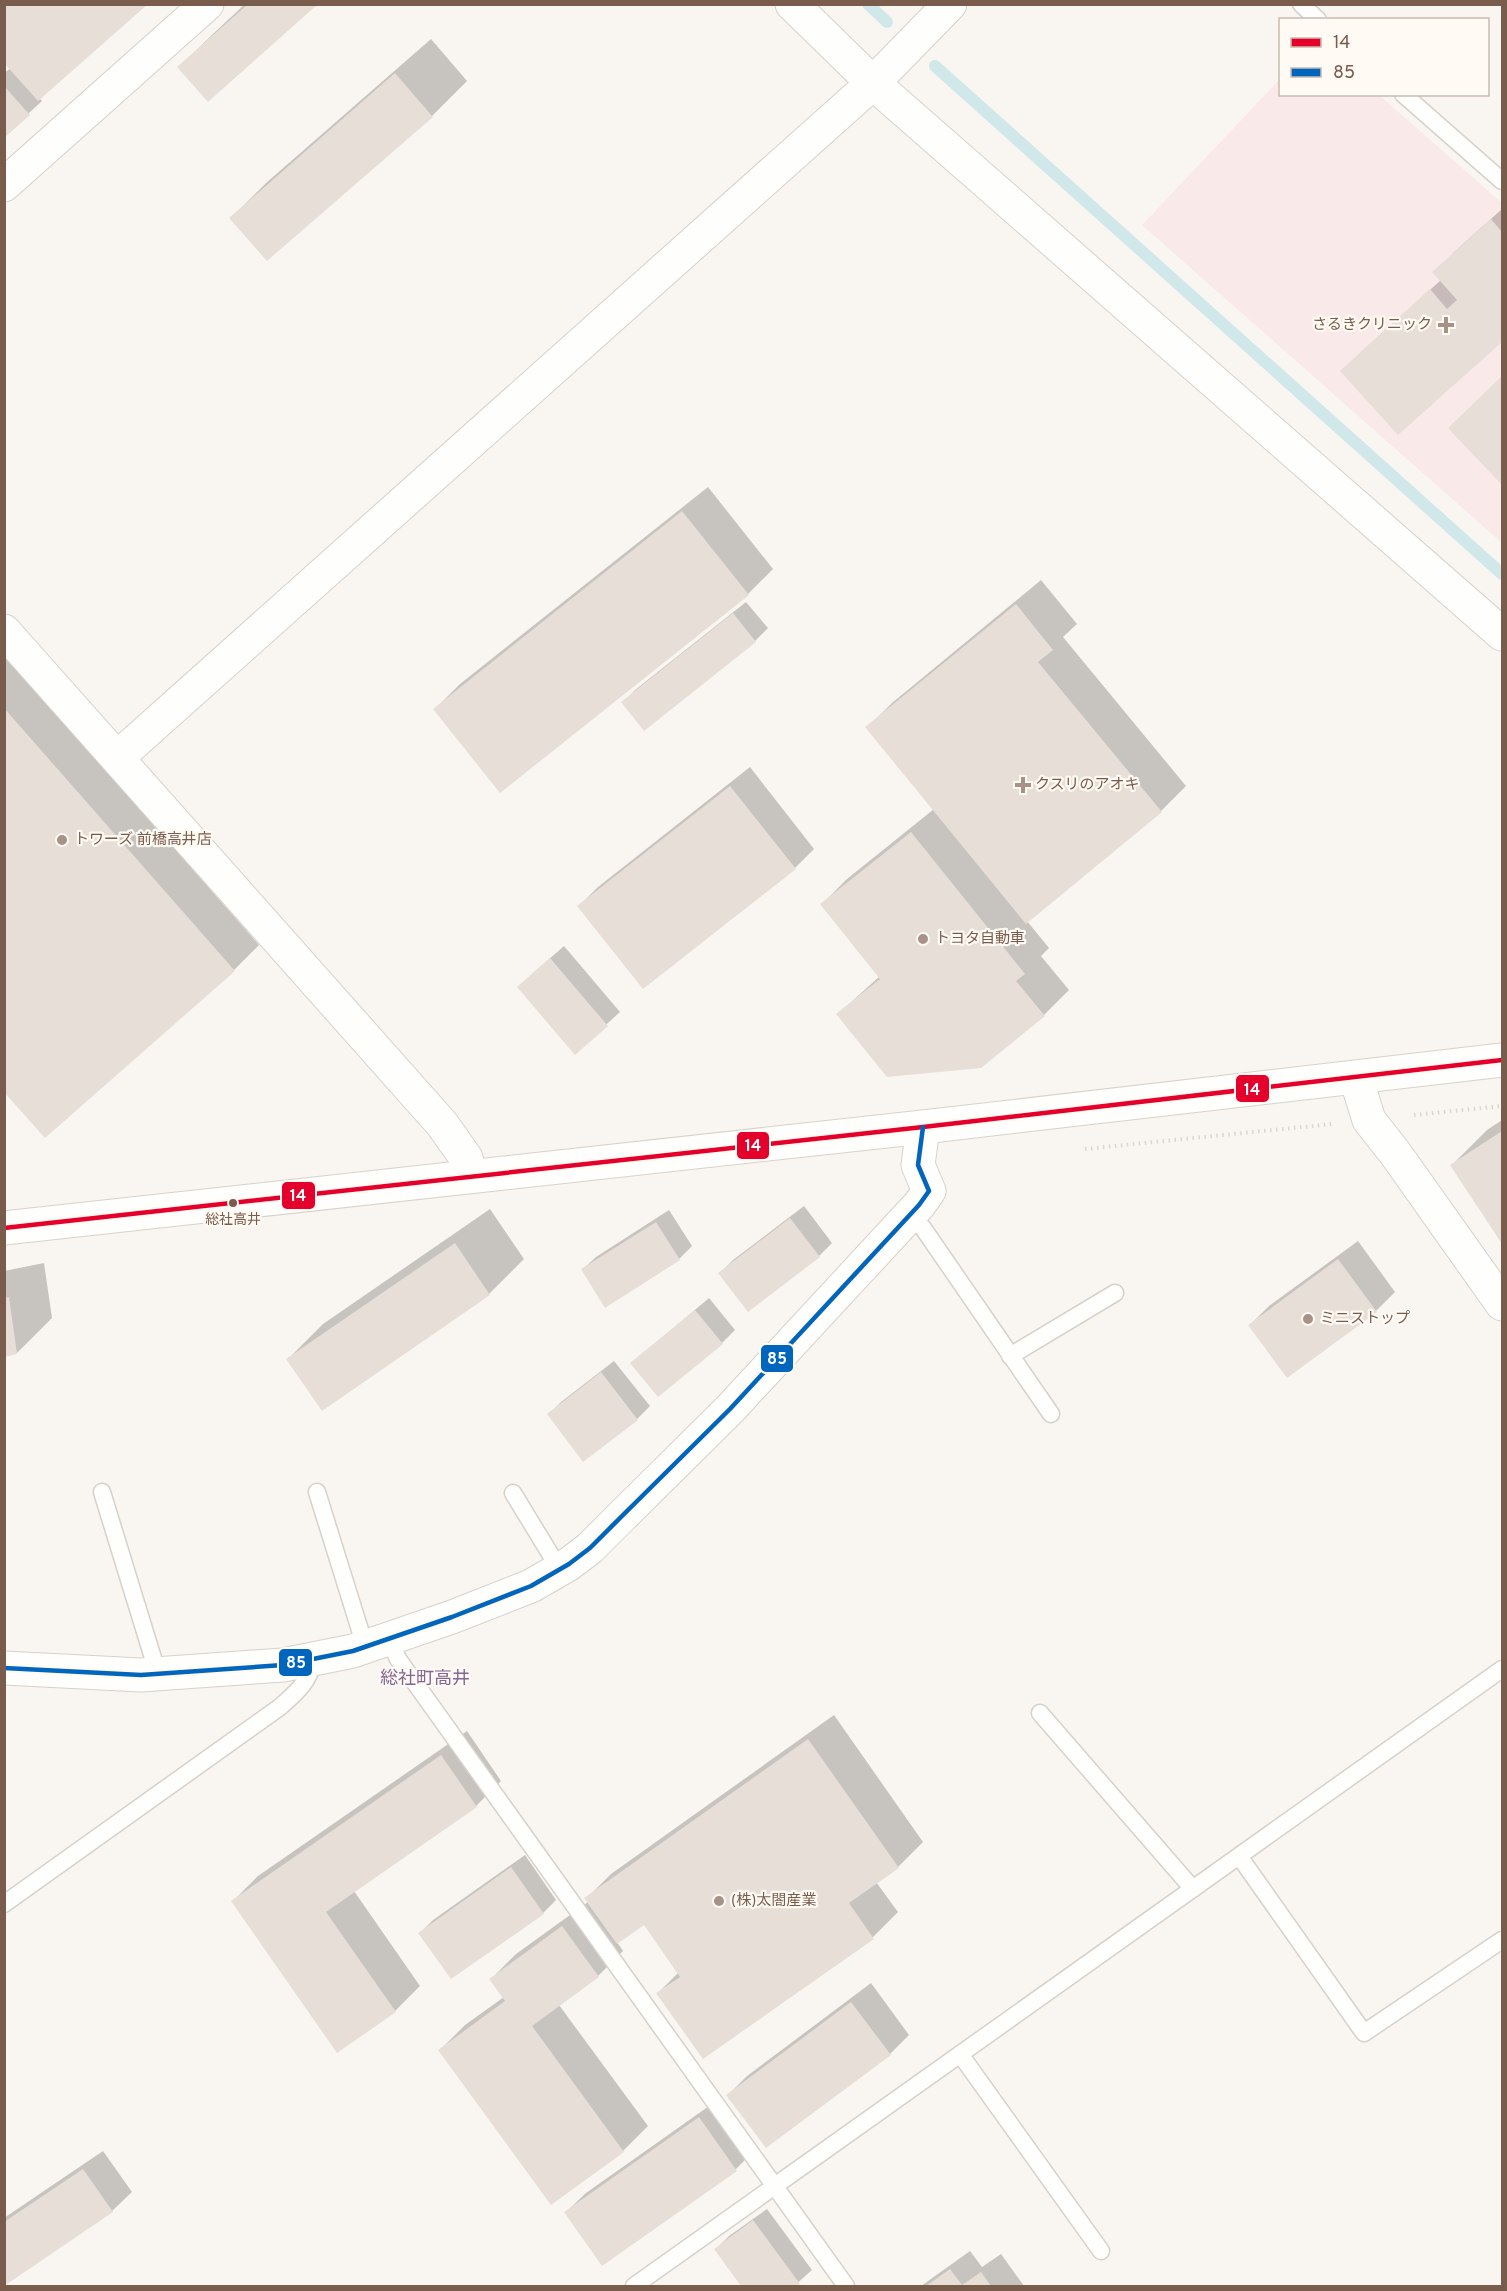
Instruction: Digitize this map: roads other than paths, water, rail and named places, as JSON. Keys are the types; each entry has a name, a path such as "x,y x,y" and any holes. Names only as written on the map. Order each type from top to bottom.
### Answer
{"street":[{"path":"4,185 207,4"},
{"path":"792,4 873,83 1503,634"},
{"path":"118,757 873,83 950,4"},
{"path":"4,631 442,1124 466,1158 470,1176"},
{"path":"4,1228 923,1127 1503,1060"},
{"path":"1356,1078 1369,1120 1503,1304"},
{"path":"4,1668 151,1675 283,1665 315,1660 377,1642 522,1591 560,1570 590,1548 730,1409 909,1216 929,1191 918,1165 923,1127"}],"lane":[{"path":"1301,4 1316,18"},
{"path":"1405,96 1503,182"},
{"path":"909,1216 923,1228 1051,1414"},
{"path":"1010,1356 1114,1293"},
{"path":"102,1492 153,1658 151,1675"},
{"path":"316,1492 377,1642 398,1659 846,2286"},
{"path":"513,1493 560,1570"},
{"path":"4,1904 280,1707 310,1677 315,1660"},
{"path":"634,2286 1503,1668"},
{"path":"1040,1713 1193,1889"},
{"path":"1239,1856 1364,2033 1502,1940"},
{"path":"960,2055 1101,2251"}],"waterway":[{"path":"868,4 887,22"},
{"path":"935,66 1502,574"}],"place":[{"name":"さるきクリニック","path":"1446,325"},
{"name":"クスリのアオキ","path":"1023,785"},
{"name":"トワーズ 前橋高井店","path":"62,840"},
{"name":"トヨタ自動車","path":"923,939"},
{"name":"総社高井","path":"233,1203"},
{"name":"ミニストップ","path":"1308,1319"},
{"name":"(株)太閤産業","path":"719,1901"}],"district":[{"name":"総社町高井","path":"425,1679"}]}
